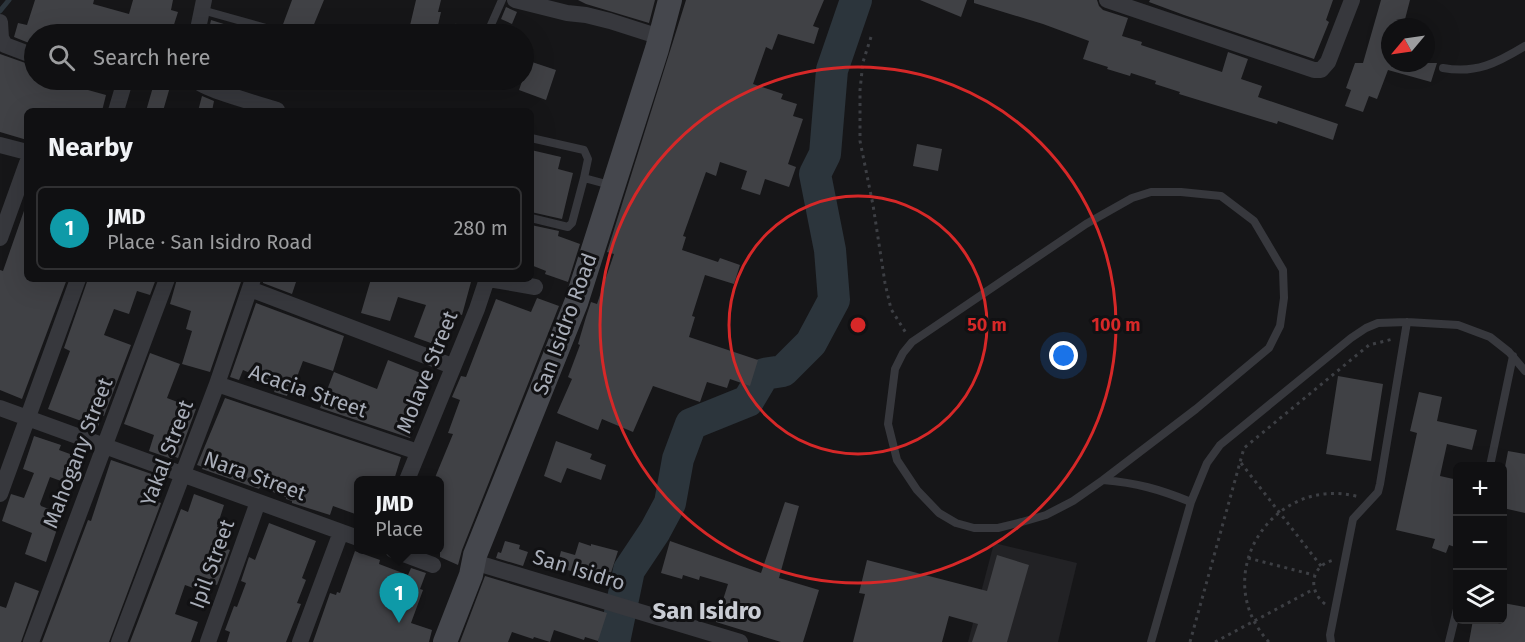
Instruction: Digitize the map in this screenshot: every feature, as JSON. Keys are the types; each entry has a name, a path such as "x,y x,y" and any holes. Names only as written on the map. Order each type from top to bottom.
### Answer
{"main road":[{"name":"San Isidro Road","path":"445,642 576,303 670,0"}],"street":[{"path":"515,0 602,19 660,37"},
{"path":"1107,0 1314,70 1321,69 1328,62 1352,0"},
{"path":"199,24 203,5"},
{"path":"0,22 1,38 5,45 24,52"},
{"path":"117,108 122,90"},
{"path":"217,90 271,108"},
{"path":"0,145 24,151"},
{"path":"0,238 24,171"},
{"path":"0,494 77,282"},
{"name":"Mahogany Street","path":"31,642 166,282"},
{"name":"Molave Street","path":"409,476 487,282"},
{"path":"506,282 535,287"},
{"path":"251,284 452,366"},
{"name":"Yakal Street","path":"119,642 217,384 251,284"},
{"name":"Acacia Street","path":"217,384 418,453"},
{"name":"Nara Street","path":"0,408 354,537"},
{"name":"Ipil Street","path":"208,642 258,502"},
{"path":"300,642 341,532"},
{"path":"406,554 433,565"},
{"name":"San Isidro","path":"474,562 740,642"}],"lane":[{"path":"492,24 502,0"},
{"path":"203,5 257,24"},
{"path":"1443,68 1475,70 1502,60 1525,46"},
{"path":"534,139 584,150 588,159 572,223 568,227 563,227 534,219"},
{"path":"584,178 613,186"},
{"path":"1151,192 1221,196 1254,221 1283,270 1284,298 1280,326 1269,348 1196,410 1103,480 1073,501 1046,515 998,528 956,523 939,513 917,490 897,460 888,424 895,369 912,342 1086,224 1132,198 1151,192"},
{"path":"1330,642 1353,519 1378,492 1380,484 1407,322"},
{"path":"1151,642 1191,502 1207,463 1220,445 1248,421 1366,328 1378,323 1407,322 1458,325 1490,337 1513,356 1525,371"},
{"path":"1491,462 1513,356"},
{"path":"1103,480 1141,484 1163,490 1191,502"},
{"path":"1449,642 1453,624"}],"path":[{"path":"871,37 860,90 860,141 891,309 912,342"},
{"path":"1190,642 1244,448 1369,345 1392,339 1404,341"},
{"path":"1240,462 1321,566"},
{"path":"1269,642 1258,630 1246,603 1244,573 1252,544 1269,520 1294,503 1322,494 1350,494 1371,500"},
{"path":"1248,558 1314,575"},
{"path":"1335,608 1317,596 1314,589 1314,575 1321,566 1336,559 1344,560"},
{"path":"1215,642 1314,589"}],"shaded area":[{"path":"994,543 1077,563 1058,642 968,642"}],"building":[{"path":"35,0 94,0 93,4 129,14 133,0 173,0 171,10 178,12 174,24 27,24"},
{"path":"292,0 324,0 314,24 283,24"},
{"path":"416,0 441,0 438,24 410,24"},
{"path":"578,0 655,0 649,23"},
{"path":"686,0 824,0 813,26 819,28 814,44 778,34 772,50 766,47 753,84 783,94 781,99 797,104 793,116 803,119 788,164 796,167 789,187 765,179 760,195 741,189 747,171 720,162 716,176 706,172 683,236 686,237 682,250 718,262 720,258 740,265 734,284 705,275 692,316 695,317 689,337 758,360 750,386 730,379 727,388 707,382 700,402 653,386 633,432 602,419 598,430 557,413 572,379 568,377 580,345 578,344 591,302 597,304 614,254 607,252"},
{"path":"920,0 967,0 961,17"},
{"path":"974,0 1097,0 1103,10 1128,18 1122,36 1142,42 1141,45 1222,72 1228,52 1248,59 1241,79 1262,86 1258,97 1338,124 1333,140 1278,121 1277,124 1179,94 1180,92 1155,84 1156,81 1131,73 1130,76 1107,69 1108,67 1083,59 1089,41 974,3"},
{"path":"1150,0 1333,0 1326,20 1329,22 1314,59 1184,15 1149,2"},
{"path":"1381,0 1410,0 1405,18 1381,18 1381,72 1387,72 1377,99 1369,96 1363,112 1345,106 1351,90 1346,88 1355,63 1363,63"},
{"path":"506,7 517,12 512,24 501,19"},
{"path":"211,20 224,24 210,24"},
{"path":"18,23 24,24 24,41 14,37"},
{"path":"0,54 24,62 24,90 88,90 106,95 103,108 24,108 24,139 0,132"},
{"path":"534,63 556,70 546,100 519,90 534,90"},
{"path":"1395,72 1434,72 1431,82"},
{"path":"152,90 169,90 164,108 147,108"},
{"path":"202,96 214,101 213,108 199,108"},
{"path":"917,144 942,149 938,171 913,166"},
{"path":"534,151 561,157 558,169 573,173 562,219 534,213"},
{"path":"24,211 24,282 66,282 22,399 0,390 0,270 3,271"},
{"path":"534,226 559,231 558,236 580,244 568,282 545,274 546,271 534,266"},
{"path":"87,282 155,282 150,295 137,291 129,314 114,309 104,335 131,345 98,427 48,409 70,351 64,348"},
{"path":"176,282 241,282 210,372 182,364 192,331 186,329 191,311 170,304"},
{"path":"263,282 296,282 292,294"},
{"path":"370,282 471,282 462,315 455,313 442,347 414,337 426,305 398,297 390,321 361,313"},
{"path":"537,298 559,306 458,565 440,557 440,554 444,554 444,476 436,476 453,434 448,433 460,400 452,397 461,376 466,377 496,299 531,312"},
{"path":"256,303 344,336 333,371 303,361 292,390 289,389 287,396 274,392 277,385 243,370 239,380 230,377"},
{"path":"150,353 180,364 167,398 196,409 178,458 173,456 172,459 149,451 154,435 124,424"},
{"path":"388,360 431,377 410,438 320,408 334,372 377,389"},
{"path":"1338,376 1383,384 1371,461 1326,454"},
{"path":"1419,392 1442,397 1437,421 1477,430 1472,450 1447,444 1440,476 1453,479 1453,546 1449,545 1446,553 1432,548 1435,539 1396,530 1417,433 1410,431"},
{"path":"225,398 401,457 395,476 354,476 354,514 333,506 330,515 292,503 286,497 202,469 203,467 197,465"},
{"path":"34,436 61,445 59,450 81,458 72,485 50,477 40,504 62,514 46,562 25,554 32,533 2,521 11,494 24,498 34,473 23,469"},
{"path":"556,441 592,454 590,459 606,465 601,480 567,468 561,483 544,476"},
{"path":"1508,451 1525,454 1525,513 1507,509 1506,462"},
{"path":"111,460 166,479 158,502 161,503 109,642 42,642 88,520 91,521"},
{"path":"194,494 224,505 217,527 222,528 216,545 230,550 217,585 199,579 196,589 185,585 175,614 198,622 191,642 130,642 181,509 188,512"},
{"path":"785,502 799,506 779,578 819,590 803,642 781,642 716,622 728,584 700,576 699,580 683,575 682,579 661,573 670,541 761,573"},
{"path":"269,523 316,541 302,578 306,580 297,603 301,604 286,642 227,642 230,632 225,630 246,583 241,581 249,557 255,560"},
{"path":"505,541 520,545 519,549 528,552 523,566 496,558 498,552 501,553"},
{"path":"579,542 618,551 608,582 557,567 561,551 575,555"},
{"path":"354,554 363,554 380,560 379,564 408,575 411,568 426,573 420,589 423,590 411,623 432,630 429,642 313,642 330,593 336,595 337,592 340,593"},
{"path":"997,555 1029,565 1007,642 972,642 978,624 949,616 942,642 853,642 865,594 859,593 867,560 987,591"},
{"path":"485,576 607,613 598,641 585,637 584,640 554,630 550,642 512,632 508,642 460,642"},
{"path":"15,582 39,591 21,642 0,642 0,606 6,608"},
{"path":"1507,604 1525,607 1525,642 1469,642 1472,624 1507,624"}],"waterway":[{"path":"0,11 9,0"},
{"path":"614,642 629,570 655,531 670,503 678,459 691,424 748,401 764,374 783,371 811,343 834,300 830,250 815,174 825,154 832,70 856,0"}],"place":[{"name":"JMD","path":"399,623"}],"district":[{"name":"San Isidro","path":"707,611"}]}
